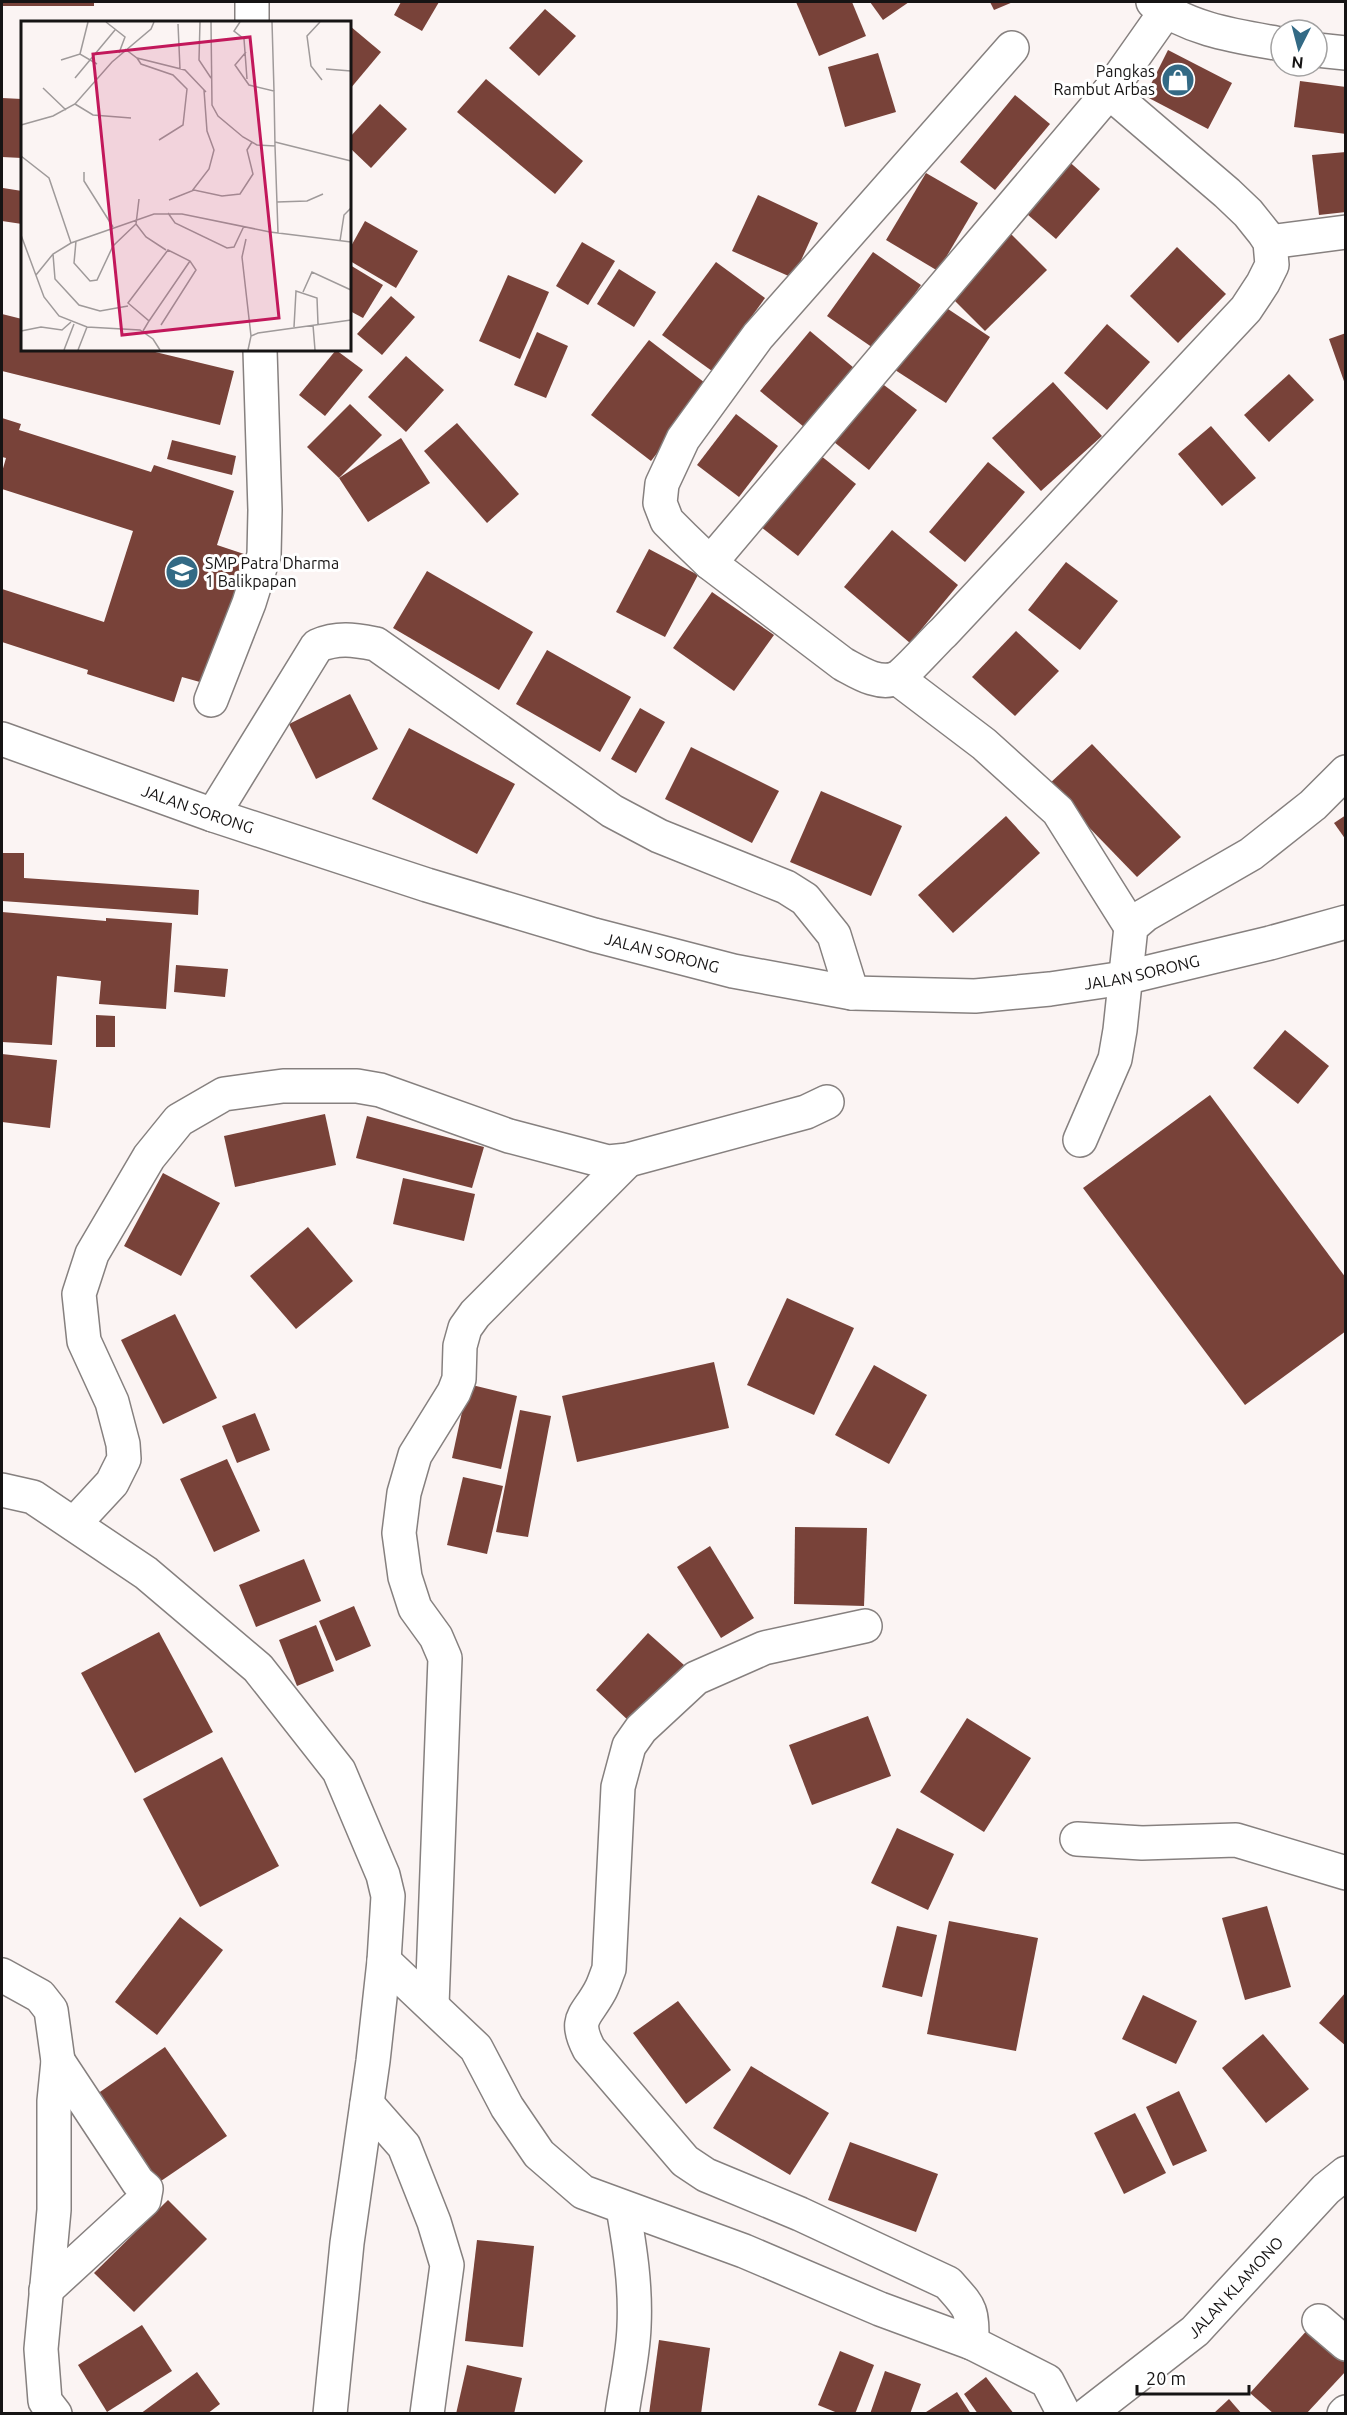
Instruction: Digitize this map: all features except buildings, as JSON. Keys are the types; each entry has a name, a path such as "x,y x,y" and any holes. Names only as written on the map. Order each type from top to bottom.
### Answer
{"street":[{"path":"252,2 252,21"},
{"path":"710,563 1109,92 1159,6 1191,24 1269,42"},
{"path":"1012,48 758,336 683,439 662,483 660,503 667,521 710,563 843,664 867,676 883,680 897,678 944,632 1246,309 1272,265 1270,242 1248,213 1109,92"},
{"path":"1329,51 1346,53"},
{"path":"1270,242 1346,232"},
{"path":"211,700 249,603 264,555 265,510 260,351"},
{"path":"213,815 317,646 331,640 345,638 376,644 612,812 659,836 786,887 804,899 834,934 852,993"},
{"path":"897,678 984,744 1058,811 1131,927"},
{"name":"JALAN SORONG","path":"2,739 213,815 427,885 594,935 733,971 852,993 975,996 1020,993 1124,978 1270,943 1342,932"},
{"path":"1080,1140 1115,1059 1131,927 1144,915 1251,854 1313,805 1346,772"},
{"path":"74,1524 112,1483 124,1459 123,1444 112,1402 84,1341 79,1294 92,1254 149,1157 179,1120 224,1094 284,1086 357,1086 380,1090 509,1136 608,1162 628,1160 806,1112 827,1102"},
{"path":"432,2005 445,1658 436,1637 416,1608 405,1577 399,1533 404,1493 415,1455 454,1392 459,1379 460,1346 465,1328 476,1314 628,1160"},
{"path":"2,1490 33,1497 146,1573 258,1668 339,1771 383,1875 388,1896 384,1961 347,2243 330,2414"},
{"path":"865,1626 764,1648 696,1678 641,1729 629,1746 618,1787 609,1969 600,1991 585,2011 580,2023 582,2035 589,2049 684,2161 706,2175 800,2214 948,2283 966,2303 972,2314 972,2343"},
{"path":"1077,1839 1142,1844 1236,1840 1346,1873"},
{"path":"384,1961 476,2048 507,2107 539,2154 583,2192 744,2251 880,2309 972,2343 1047,2381 1064,2414"},
{"path":"2,1975 40,1996 51,2010 58,2061 54,2101 54,2210 41,2349 45,2402 54,2414"},
{"path":"46,2290 144,2200 146,2189 138,2182 58,2061"},
{"path":"367,2104 405,2146 434,2222 447,2265 427,2414"},
{"name":"JALAN KLAMONO","path":"1088,2414 1195,2331 1326,2189 1346,2173"},
{"path":"622,2414 634,2329 635,2300 632,2261 623,2208"},
{"path":"1319,2321 1346,2344"},
{"path":"1114,2414 1133,2378"}],"place":[{"name":"Pangkas Rambut Arbas","path":"1178,80"},
{"name":"SMP Patra Dharma 1 Balikpapan","path":"182,572"}]}
